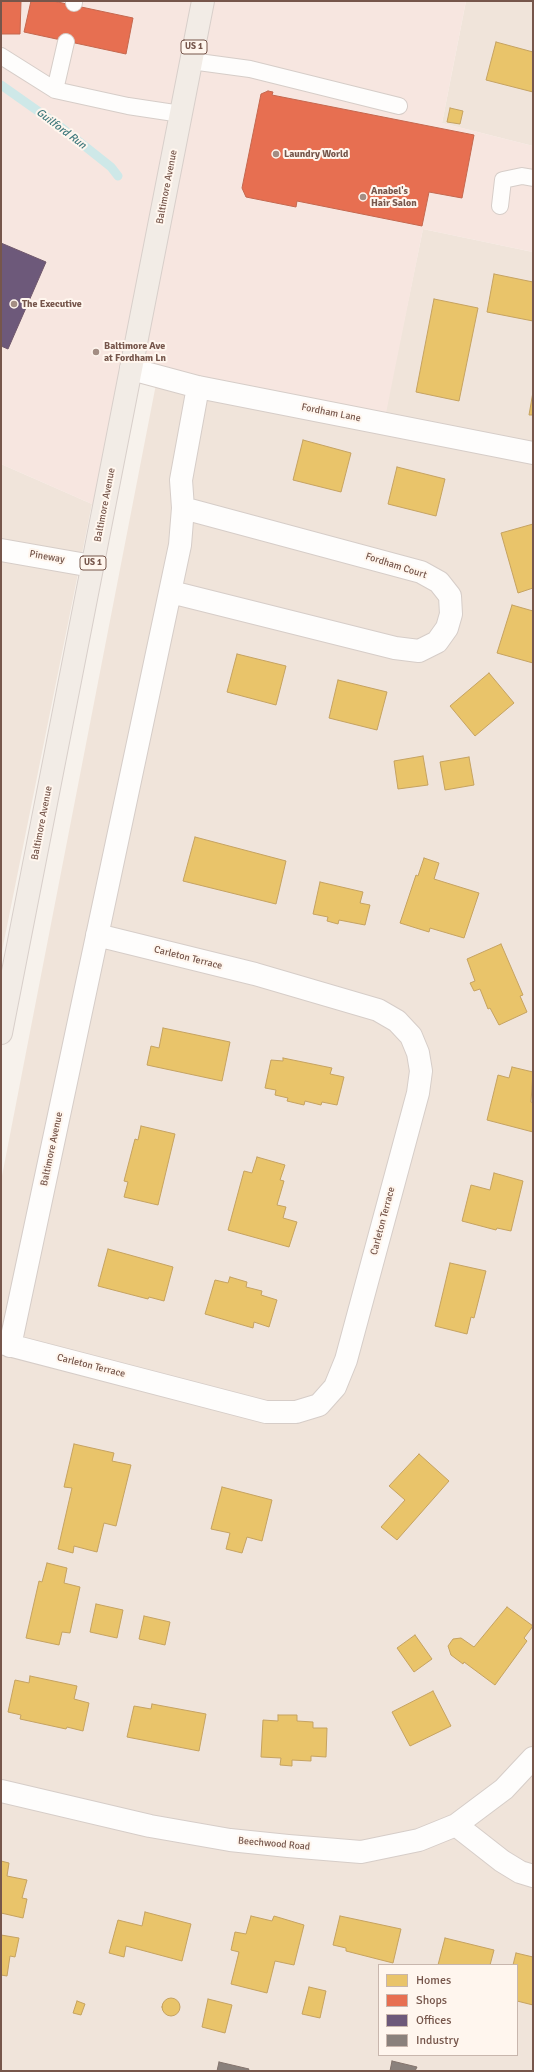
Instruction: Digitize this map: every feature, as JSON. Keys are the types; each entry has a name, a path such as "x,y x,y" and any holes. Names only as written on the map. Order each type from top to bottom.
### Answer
{"main road":[{"name":"Baltimore Avenue","path":"1,1033 203,1"}],"street":[{"name":"Fordham Lane","path":"130,370 198,387 533,453"},
{"name":"Baltimore Avenue","path":"6,1344 97,935 171,592 180,545 183,508 181,480 198,387"},
{"name":"Fordham Court","path":"171,592 395,648 419,651 437,642 447,628 452,614 450,596 439,582 421,572 183,508"},
{"name":"Pineway","path":"1,550 92,566"},
{"name":"Carleton Terrace","path":"6,1344 266,1412 296,1412 319,1405 336,1387 346,1360 418,1093 421,1071 418,1053 411,1036 397,1021 378,1010 255,974 97,935"},
{"name":"Beechwood Road","path":"1,1791 150,1826 230,1840 361,1852 419,1840 456,1825 504,1789 533,1758"},
{"path":"456,1825 502,1861 520,1872 533,1876"}],"lane":[{"path":"55,90 66,42"},
{"path":"1,56 55,90 128,106 181,114"},
{"path":"191,61 250,69 399,106"},
{"path":"500,206 503,180 522,176 533,178"}],"shaded area":[{"path":"1,1 466,1 442,123 533,146 533,252 423,229 384,423 131,370 96,513 92,504 1,464"},
{"path":"466,1 533,1 533,146 442,123"},
{"path":"423,229 533,252 533,2071 1,2071 1,1181 157,379 383,423"},
{"path":"1,464 92,504 1,956"}],"building: Homes":[{"path":"496,42 533,52 533,92 486,80"},
{"path":"450,108 463,111 460,124 447,122"},
{"path":"494,274 533,282 533,321 487,312"},
{"path":"434,299 478,308 459,401 416,392"},
{"path":"533,392 533,415 529,415"},
{"path":"303,440 351,453 341,492 293,480"},
{"path":"397,467 445,479 436,516 388,504"},
{"path":"533,524 533,588 518,593 501,533"},
{"path":"512,605 533,611 533,663 497,653"},
{"path":"237,654 286,666 276,705 227,692"},
{"path":"489,673 514,703 475,736 450,706"},
{"path":"338,680 387,692 377,730 329,718"},
{"path":"423,756 428,785 398,789 394,761"},
{"path":"469,757 474,785 445,790 440,762"},
{"path":"195,837 286,861 276,904 183,881"},
{"path":"424,858 439,863 434,879 479,893 464,938 430,928 429,932 400,923 416,875 418,876"},
{"path":"320,882 363,892 360,903 370,905 365,925 339,920 338,924 327,921 328,917 313,914"},
{"path":"501,944 523,995 520,996 527,1012 499,1025 490,1008 488,1009 480,989 474,991 470,983 475,981 467,959"},
{"path":"163,1028 230,1042 222,1081 147,1065 151,1046 159,1048"},
{"path":"283,1058 332,1068 330,1074 344,1077 337,1105 322,1102 321,1105 305,1101 304,1105 287,1101 288,1098 275,1095 276,1090 265,1088 271,1060 283,1061"},
{"path":"512,1067 533,1072 531,1102 533,1103 533,1132 487,1120 498,1075 509,1078"},
{"path":"141,1126 175,1134 158,1205 124,1197 128,1182 124,1181 135,1139 138,1140"},
{"path":"257,1157 285,1165 280,1180 284,1181 277,1205 286,1207 283,1218 297,1222 289,1247 228,1230 244,1171 252,1173"},
{"path":"494,1173 523,1181 511,1231 497,1228 496,1230 462,1221 471,1185 490,1190"},
{"path":"108,1249 173,1267 164,1301 149,1297 148,1299 98,1286"},
{"path":"450,1263 486,1271 474,1318 471,1317 467,1334 435,1326"},
{"path":"230,1277 247,1282 246,1287 262,1291 261,1295 277,1300 269,1327 254,1322 253,1328 205,1314 215,1280 228,1283"},
{"path":"74,1444 114,1453 112,1461 131,1465 116,1526 104,1523 97,1552 74,1546 73,1553 58,1549 72,1488 64,1487"},
{"path":"419,1454 449,1481 397,1540 381,1527 405,1500 389,1486"},
{"path":"222,1487 272,1500 262,1541 247,1537 242,1553 226,1549 230,1533 211,1529"},
{"path":"47,1563 67,1568 64,1583 80,1587 70,1633 62,1632 59,1645 26,1638 39,1581 42,1582"},
{"path":"96,1604 123,1610 117,1638 90,1632"},
{"path":"507,1607 533,1626 524,1638 527,1641 495,1685 464,1662 463,1664 451,1655 448,1646 453,1639 461,1638 474,1647"},
{"path":"144,1616 170,1622 165,1645 139,1639"},
{"path":"415,1635 432,1659 414,1672 397,1648"},
{"path":"30,1676 77,1686 74,1699 89,1703 83,1731 67,1727 66,1729 20,1719 21,1715 8,1712 15,1680 29,1683"},
{"path":"433,1691 451,1726 410,1746 392,1712"},
{"path":"152,1704 206,1714 199,1751 127,1737 134,1706 151,1709"},
{"path":"278,1715 297,1715 297,1721 313,1722 313,1728 327,1728 326,1757 311,1756 311,1761 292,1760 292,1766 280,1765 281,1758 261,1757 263,1720 278,1721"},
{"path":"1,1861 9,1863 7,1876 27,1880 22,1898 27,1899 23,1918 1,1913"},
{"path":"145,1912 191,1924 182,1961 126,1946 124,1957 109,1953 118,1920 142,1926"},
{"path":"251,1916 272,1921 274,1916 304,1925 294,1965 275,1961 267,1993 231,1984 239,1952 231,1950 235,1932 246,1934"},
{"path":"340,1916 401,1929 393,1963 346,1951 346,1948 333,1945"},
{"path":"1,1935 19,1938 15,1957 10,1956 7,1976 1,1975"},
{"path":"445,1938 494,1950 490,1964 438,1964"},
{"path":"516,1953 533,1957 533,2005 518,2001 518,1964 513,1964"},
{"path":"309,1987 326,1991 320,2018 302,2014"},
{"path":"167,1998 175,1998 180,2003 178,2014 175,2016 167,2016 162,2011 162,2003"},
{"path":"208,1999 232,2005 225,2033 202,2027"},
{"path":"77,2001 85,2004 81,2015 73,2013"}],"building: Shops":[{"path":"1,1 21,1 20,34 1,34"},
{"path":"31,1 53,1 133,18 126,54 24,32"},
{"path":"268,91 273,92 272,95 474,135 462,198 429,192 422,226 297,201 296,207 246,197 242,188 261,94"}],"building: Offices":[{"name":"The Executive","path":"1,243 46,262 8,349 1,346"}],"building: Industry":[{"path":"392,2061 417,2067 415,2071 390,2071"},
{"path":"219,2062 249,2069 248,2071 217,2071"}],"waterway":[{"name":"Guilford Run","path":"1,85 62,128 111,167 118,176"}],"place":[{"name":"Laundry World","path":"276,154"},
{"name":"Anabel's Hair Salon","path":"363,197"},
{"name":"The Executive","path":"14,304"},
{"name":"Baltimore Ave at Fordham Ln","path":"96,352"}]}
